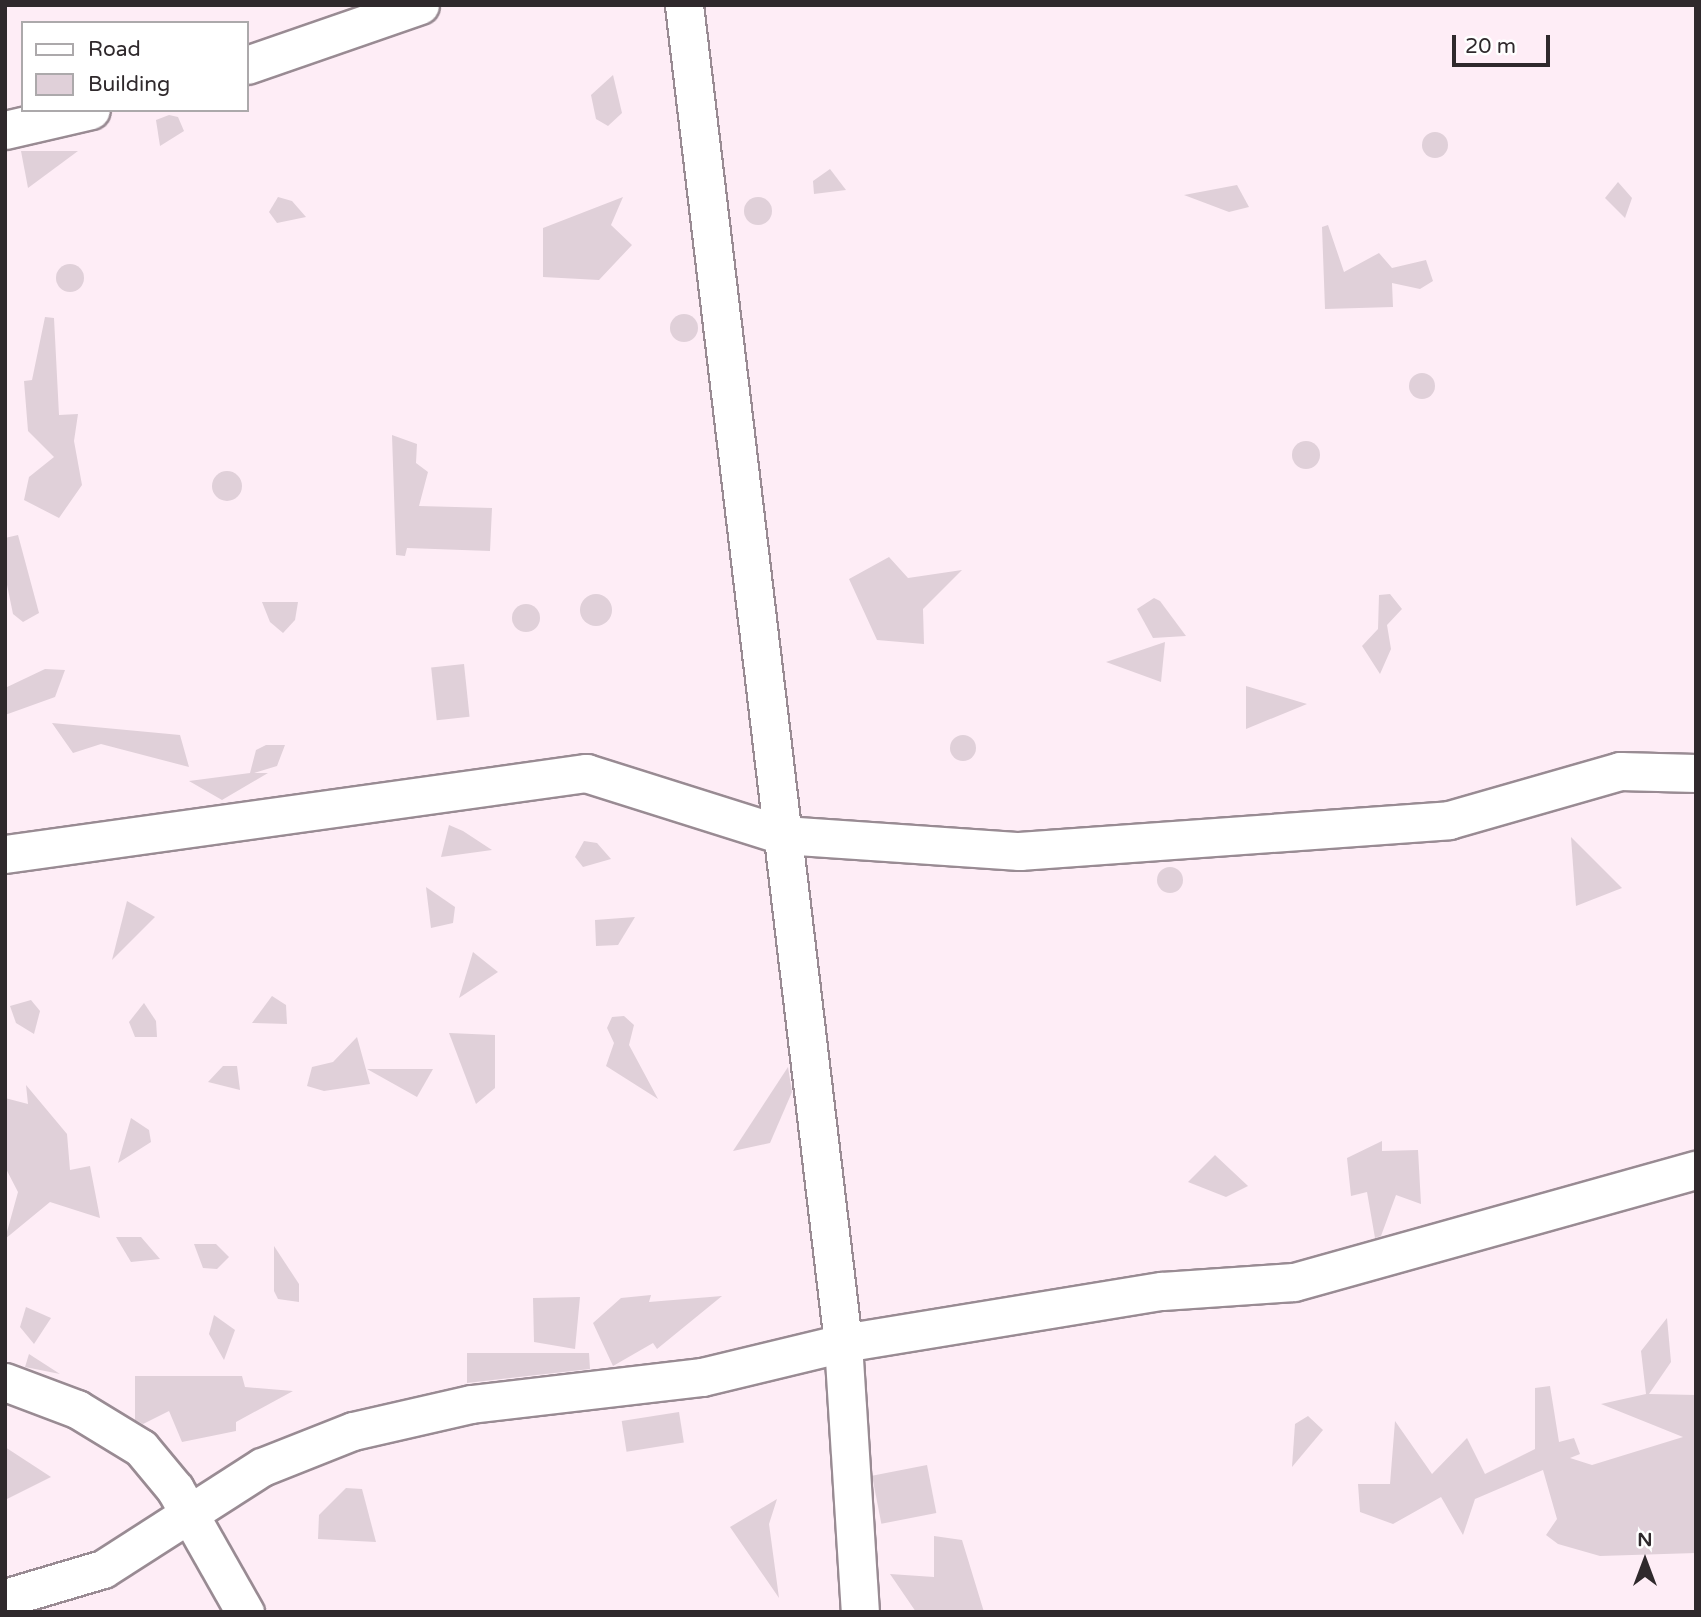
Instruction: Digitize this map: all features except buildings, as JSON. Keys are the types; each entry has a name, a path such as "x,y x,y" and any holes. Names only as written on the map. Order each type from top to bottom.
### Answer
{"street":[{"path":"248,65 420,5"},
{"path":"684,5 843,1343 860,1612"},
{"path":"5,130 82,112"},
{"path":"5,853 586,774 783,835 1019,851 1255,837 1449,820 1620,771 1696,773"},
{"path":"5,1598 103,1569 262,1467 353,1431 471,1404 702,1377 843,1343 1162,1291 1294,1282 1696,1170"},
{"path":"5,1382 77,1409 141,1448 187,1516 245,1612"}]}
